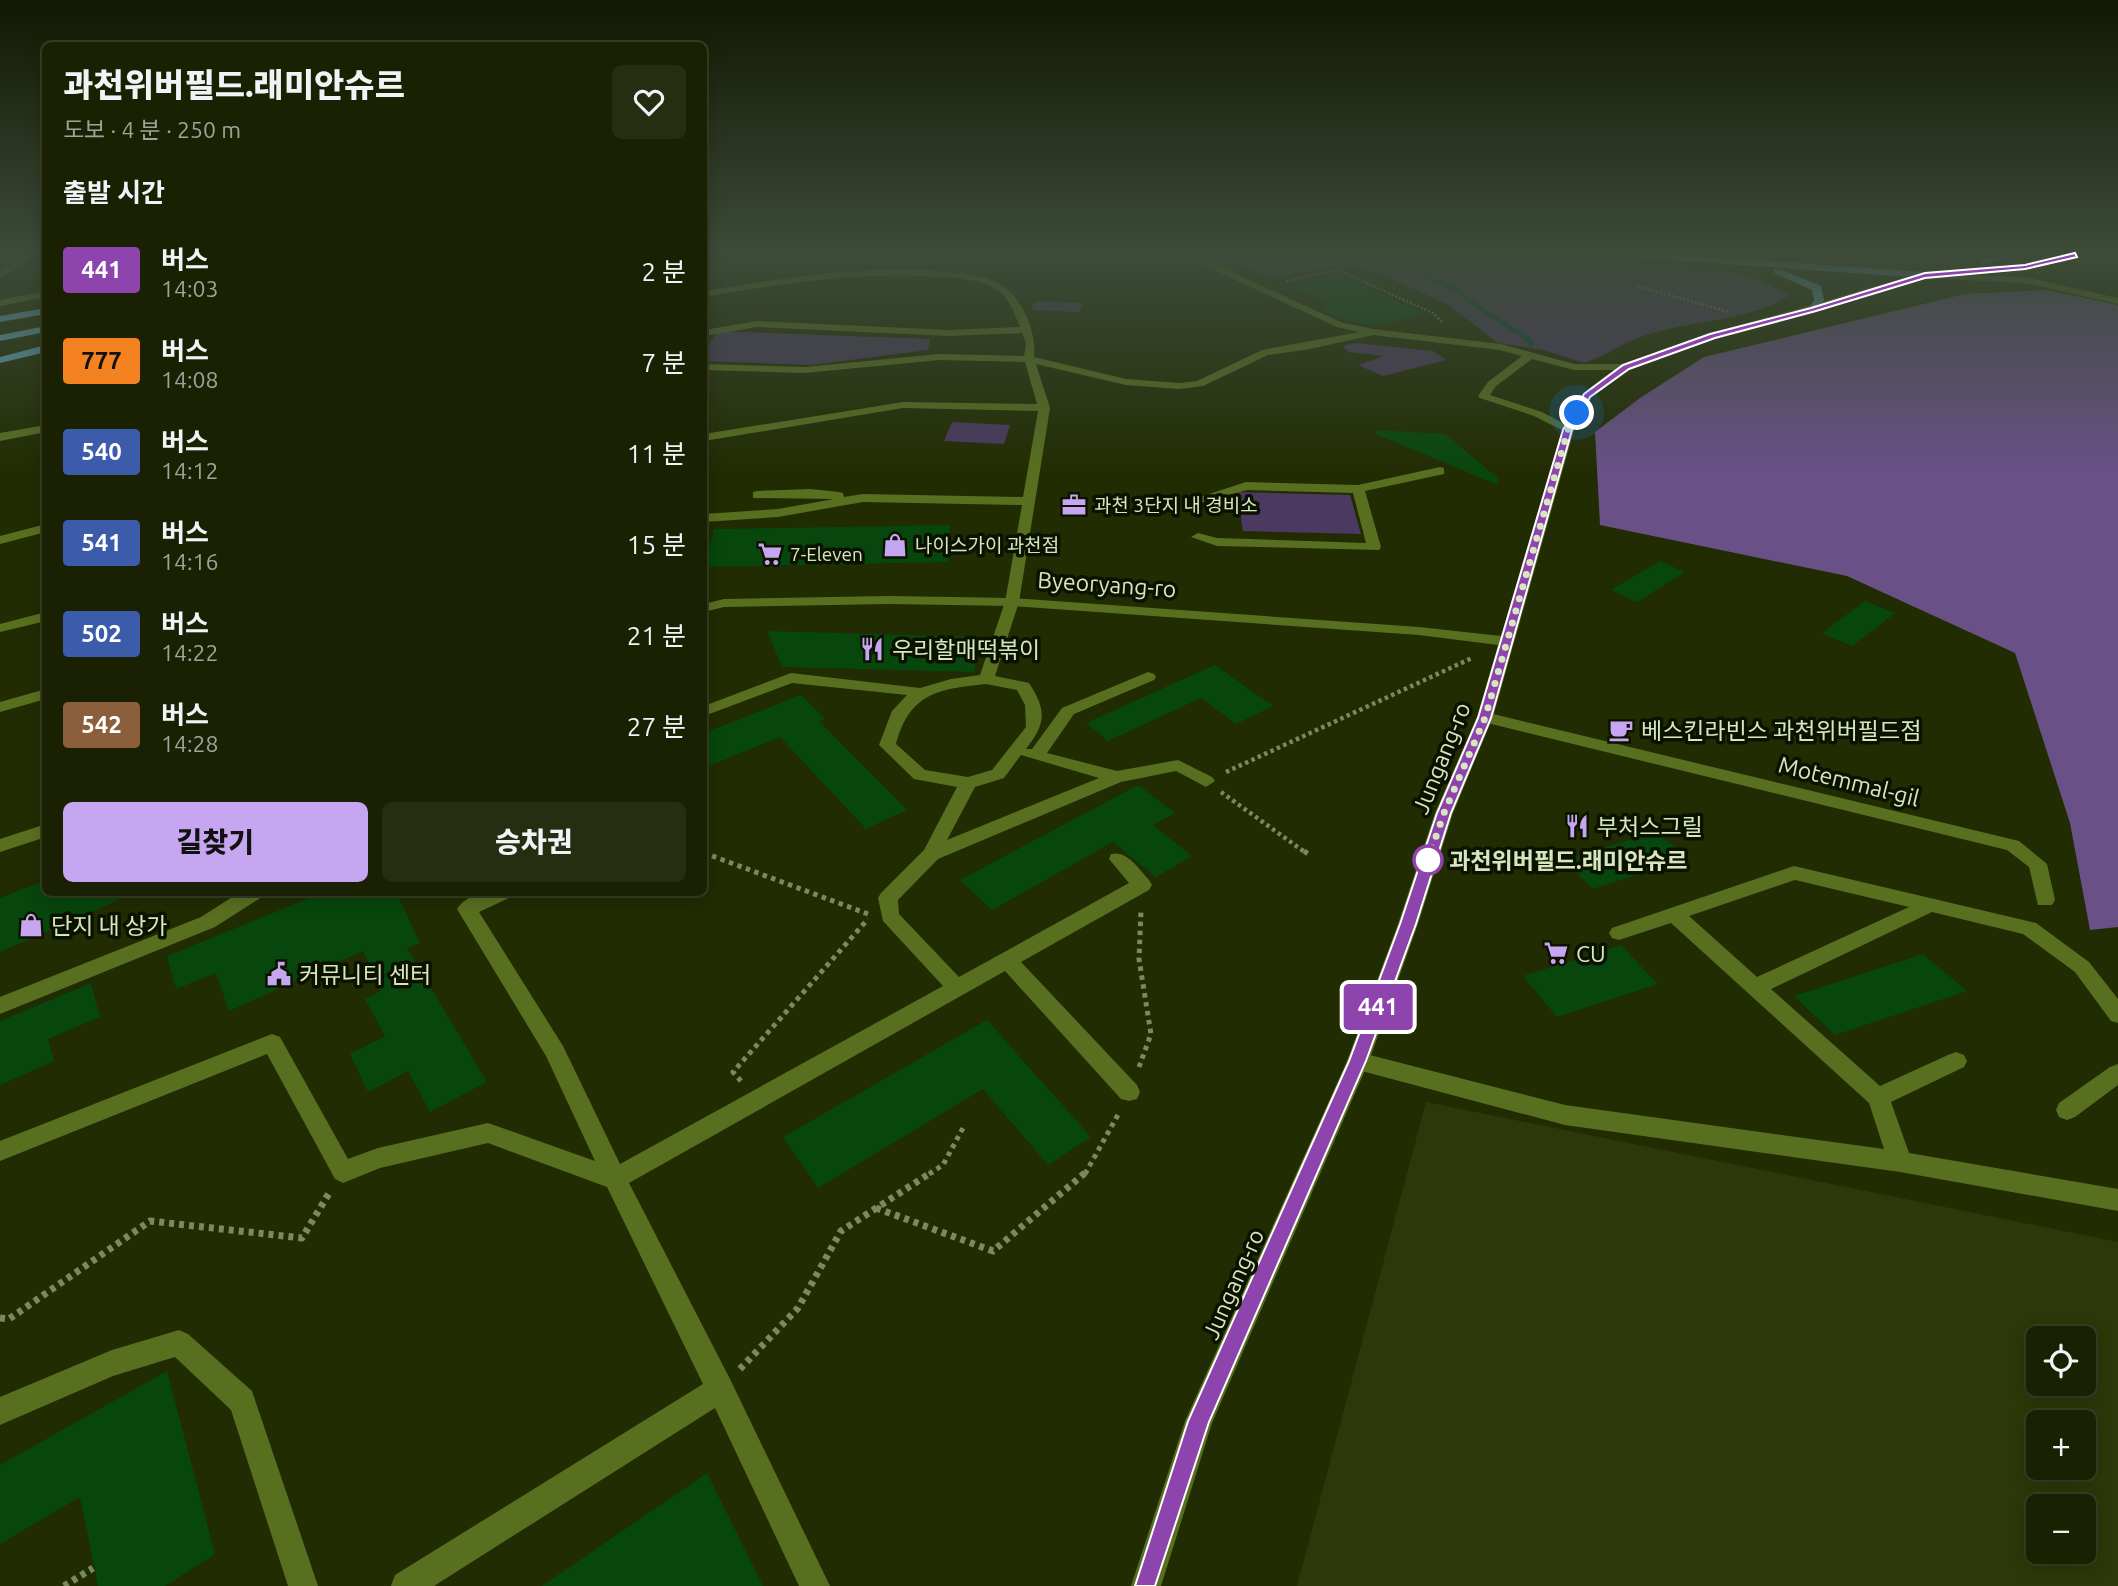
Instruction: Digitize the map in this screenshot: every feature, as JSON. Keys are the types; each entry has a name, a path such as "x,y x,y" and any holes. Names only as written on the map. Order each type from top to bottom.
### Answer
{"highway":[{"path":"0,338 42,330"},
{"path":"0,353 42,347"},
{"path":"0,359 42,347"}],"street":[{"path":"707,332 727,329"},
{"path":"862,329 925,332 1026,330 1031,343 1029,359 1044,408 1012,602 986,679"},
{"path":"1359,329 1463,342 1574,367 1626,367"},
{"name":"Jungang-ro","path":"1146,1586 1199,1421 1358,1061 1408,924 1444,813 1485,718 1568,430 1587,396 1626,367 1738,329"},
{"path":"707,366 805,370 939,357 1029,359 1126,382 1179,386 1199,384 1266,352 1373,332"},
{"path":"1530,355 1492,384 1484,396 1538,414 1568,430"},
{"path":"707,437 903,405 1044,408"},
{"path":"0,437 42,429"},
{"path":"1200,499 1246,486 1358,489 1440,471"},
{"path":"1198,537 1217,542 1374,547 1358,489"},
{"path":"757,495 810,493 863,498 1028,501"},
{"path":"707,518 778,513 863,498"},
{"path":"0,540 42,529"},
{"name":"Byeoryang-ro","path":"707,607 724,603 889,600 1012,602 1419,631 1507,641"},
{"path":"0,628 42,617"},
{"path":"1037,756 1068,711 1148,677"},
{"path":"707,709 791,678 919,692"},
{"path":"986,679 1023,686 1033,705 1034,728 998,774 968,783 920,775 887,745 891,724 919,692 939,684 986,679"},
{"path":"0,707 42,695"},
{"name":"Motemmal-gil","path":"1485,718 2012,845 2038,864 2045,900"},
{"path":"1017,751 1117,777"},
{"path":"931,854 1117,777 1178,765 1206,781"},
{"path":"958,989 890,916 888,898 931,854 968,783"},
{"path":"0,846 42,831"},
{"path":"0,1151 272,1043 343,1171 378,1158 488,1133 615,1179 755,1098 958,989 1142,885 1118,859"},
{"path":"1619,933 1794,873 2029,928 2082,967 2118,1015"},
{"path":"0,1006 208,922 249,896"},
{"path":"495,896 467,909 555,1052 815,1586"},
{"path":"1755,987 1930,905"},
{"path":"1674,914 1878,1098 1900,1162"},
{"path":"1008,961 1129,1092"},
{"path":"1358,1061 1564,1115 1900,1162 2118,1200"},
{"path":"1878,1098 1956,1061"},
{"path":"2067,1110 2118,1073"},
{"path":"0,1410 112,1363 179,1343 242,1401 303,1586"},
{"path":"406,1586 720,1389"}],"path":[{"path":"1450,329 1463,342"},
{"path":"1311,856 1206,781 1507,641"},
{"path":"707,854 872,915 733,1072 755,1098"},
{"path":"876,1208 993,1251 1085,1175 1129,1092 1151,1034 1139,959 1142,885"},
{"path":"720,1389 798,1308 841,1231 943,1165 963,1128"},
{"path":"0,1318 9,1319 150,1221 302,1237 343,1171"},
{"path":"64,1586 93,1569"}],"shaded area":[{"path":"1480,329 1669,329 1643,336 1584,363 1543,350 1498,343"},
{"path":"1820,329 2118,329 2118,927 2090,930 2070,823 2015,653 1847,576 1600,525 1595,432 1640,398 1704,357"},
{"path":"718,331 930,339 928,350 812,365 707,361 707,348"},
{"path":"1357,343 1433,351 1446,360 1383,376 1358,365 1384,356 1349,352 1342,346"},
{"path":"952,422 1010,425 1004,444 944,441"},
{"path":"1237,492 1350,495 1361,534 1243,531"},
{"path":"1426,1102 2118,1242 2118,1586 1297,1586"}],"building":[{"path":"1376,430 1445,434 1499,479 1496,484 1375,434"},
{"path":"950,525 948,562 707,567 714,529"},
{"path":"1660,561 1685,572 1637,602 1611,590"},
{"path":"1865,601 1895,613 1852,646 1822,633"},
{"path":"767,631 982,637 974,672 782,667"},
{"path":"1215,665 1273,706 1236,724 1201,698 1108,741 1086,723"},
{"path":"801,695 825,719 819,721 907,810 866,829 780,737 707,767 707,732"},
{"path":"1138,785 1175,813 1153,825 1192,856 1156,877 1113,842 992,910 960,880"},
{"path":"1656,831 1687,858 1593,889 1564,861"},
{"name":"단지 내 상가","path":"42,882 42,896 128,896 0,952 0,898"},
{"path":"314,896 398,896 420,943 407,948 487,1082 430,1112 408,1071 368,1092 350,1054 385,1036 365,999 381,991 363,951 229,1011 216,973 176,989 167,956"},
{"path":"1621,945 1658,984 1557,1017 1523,976"},
{"path":"1923,954 1967,991 1835,1035 1794,996"},
{"path":"91,983 100,1017 48,1039 54,1061 0,1085 0,1021"},
{"path":"987,1020 1091,1137 1048,1165 983,1089 818,1188 783,1137"},
{"path":"167,1371 215,1554 165,1586 98,1586 80,1497 0,1544 0,1465"},
{"path":"707,1473 763,1586 542,1586"}],"waterway":[{"path":"1513,329 1531,344"}],"bus line":[{"name":"441","path":"1146,1586 1199,1421 1358,1061 1408,924 1444,813 1485,718 1568,430 1587,396 1626,367 1738,329"}],"place":[{"name":"과천 3단지 내 경비소","path":"1074,505"},
{"name":"나이스가이 과천점","path":"895,545"},
{"name":"7-Eleven","path":"770,554"},
{"name":"우리할매떡볶이","path":"872,649"},
{"name":"베스킨라빈스 과천위버필드점","path":"1621,730"},
{"name":"부처스그릴","path":"1577,826"},
{"name":"과천위버필드.래미안슈르","path":"1428,860"},
{"name":"단지 내 상가","path":"31,925"},
{"name":"CU","path":"1556,953"},
{"name":"커뮤니티 센터","path":"279,974"}],"route":[{"path":"1428,860 1444,813 1485,718 1568,430 1577,413"}]}
